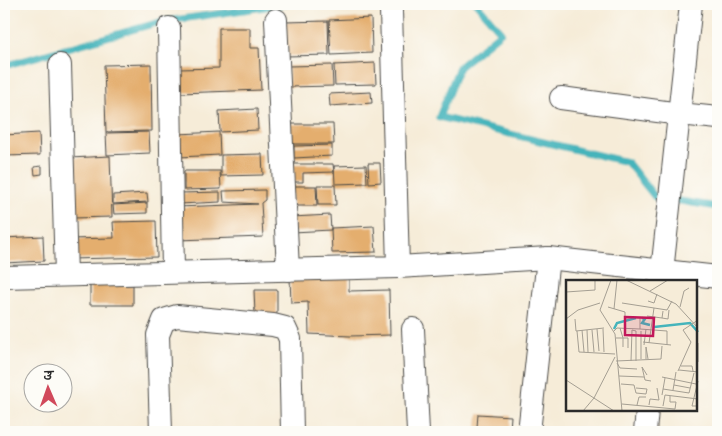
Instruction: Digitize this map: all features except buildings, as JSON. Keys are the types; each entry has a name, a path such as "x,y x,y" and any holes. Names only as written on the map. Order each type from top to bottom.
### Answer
{"street":[{"path":"662,276 691,4"},
{"path":"391,10 398,267"},
{"path":"276,20 288,270"},
{"path":"169,28 173,272"},
{"path":"60,65 66,274"},
{"path":"561,98 718,118"},
{"path":"529,432 548,258"},
{"path":"4,277 398,267 548,258 662,276 718,276"},
{"path":"161,432 158,334 164,320 177,316 273,325 285,328 290,339 292,432"},
{"path":"413,329 418,432"},
{"path":"645,432 647,411"}],"waterway":[{"path":"4,66 160,22 286,4"},
{"path":"477,4 501,32 459,67 439,117 627,162 655,197 718,207"}]}
